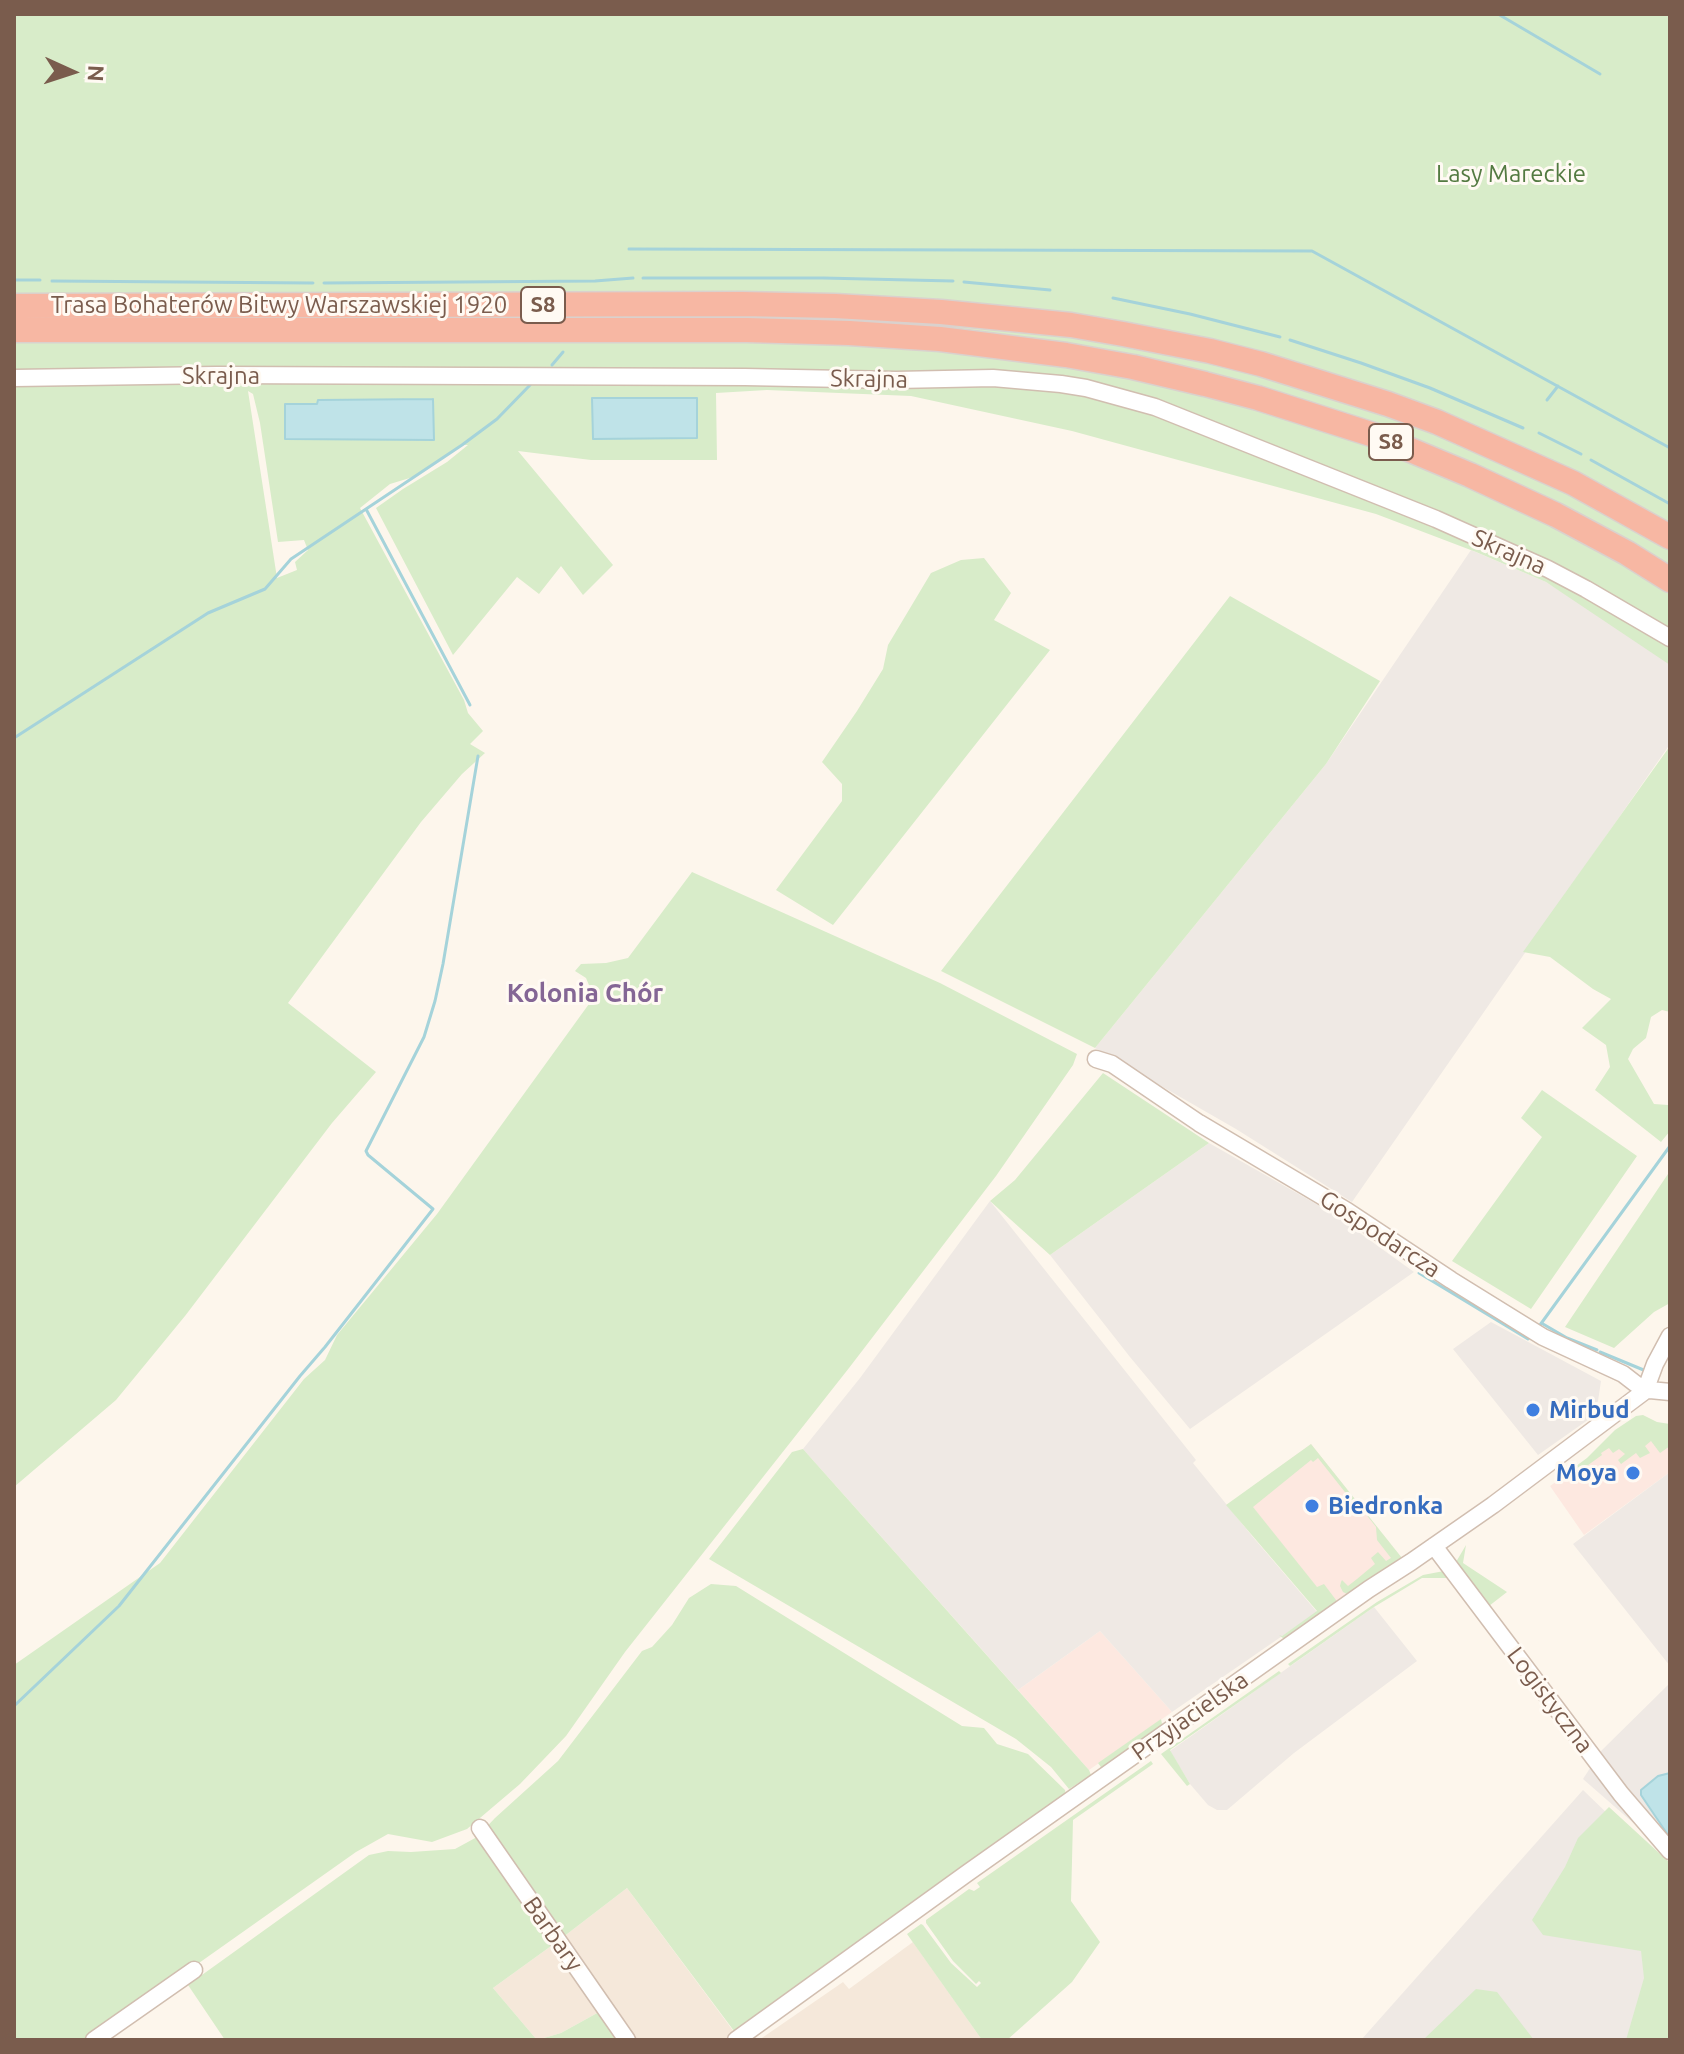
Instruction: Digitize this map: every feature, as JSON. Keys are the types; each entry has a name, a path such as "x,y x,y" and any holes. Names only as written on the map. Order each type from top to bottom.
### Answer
{"highway":[{"name":"Trasa Bohaterów Bitwy Warszawskiej 1920","path":"14,306 742,304 941,312 1071,325 1210,351 1261,364 1437,422 1573,483 1670,537"},
{"name":"Trasa Bohaterów Bitwy Warszawskiej 1920","path":"14,330 747,330 940,339 1066,355 1173,375 1377,436 1556,515 1670,580"}],"street":[{"name":"Skrajna","path":"14,378 217,375 993,378 1061,384 1155,407 1436,519 1548,569 1670,638"},
{"name":"Gospodarcza","path":"1096,1059 1112,1064 1199,1123 1347,1211 1507,1316 1543,1337 1623,1374 1645,1391"},
{"path":"1670,1336 1645,1391 1670,1392"},
{"name":"Przyjacielska","path":"736,2040 991,1856 1434,1546 1645,1391"},
{"name":"Logistyczna","path":"1434,1546 1621,1794 1670,1851"},
{"name":"Barbary","path":"480,1828 627,2040"},
{"path":"94,2040 194,1970"}],"shaded area":[{"path":"1471,550 1546,582 1670,659 1670,744 1352,1202 1236,1129 1095,1048 1326,764"},
{"path":"1209,1143 1332,1213 1414,1272 1190,1429 1050,1255"},
{"path":"990,1201 1196,1460 1193,1463 1317,1612 1172,1712 1100,1631 1018,1690 803,1449 860,1378"},
{"path":"1491,1322 1601,1381 1592,1417 1538,1455 1453,1349"},
{"path":"1670,1429 1670,1472 1584,1535 1550,1486 1633,1432"},
{"path":"1311,1444 1400,1556 1330,1605 1242,1494"},
{"path":"1670,1472 1670,1666 1573,1544"},
{"path":"1374,1607 1417,1661 1294,1753 1227,1810 1217,1810 1208,1805 1190,1784 1170,1751"},
{"path":"1100,1631 1172,1712 1089,1770 1018,1690"},
{"path":"1670,1683 1670,1855 1583,1779 1601,1751"},
{"path":"1583,1790 1670,1874 1670,2040 1361,2040"},
{"path":"627,1888 740,2040 620,2040 599,2012 561,2033 537,2040 493,1988"},
{"path":"913,1942 982,2040 759,2040 843,1982 849,1989"}],"green space":[{"name":"Lasy Mareckie","path":"14,14 1670,14 1670,665 1546,582 1376,514 1072,431 911,396 767,390 716,393 717,460 591,460 518,451 613,565 583,595 561,566 539,594 517,577 453,655 376,508 468,445 462,445 413,477 390,484 360,508 464,700 468,713 483,731 470,744 485,753 462,774 421,822 288,1003 376,1072 332,1123 185,1316 116,1400 14,1487","holes":["248,391 253,394 278,542 304,540 308,550 295,562 297,570 277,578"]},
{"path":"984,558 1011,593 994,620 1050,650 833,925 776,890 842,801 842,784 822,762 883,669 888,645 931,573 961,560"},
{"path":"1230,596 1380,681 1326,764 1095,1048 941,971"},
{"path":"1670,746 1670,1012 1662,1010 1651,1017 1646,1038 1633,1049 1628,1059 1654,1104 1670,1104 1670,1131 1661,1142 1595,1090 1610,1067 1606,1045 1582,1028 1611,999 1550,957 1523,952"},
{"path":"692,872 940,983 1077,1054 1073,1065 996,1176 625,1652 566,1736 520,1784 467,1829 432,1842 388,1834 356,1852 90,2040 14,2040 14,1665 160,1563 304,1379 325,1360 337,1335 437,1214 594,997 586,978 575,971 581,964 628,958"},
{"path":"1103,1073 1209,1143 1050,1255 990,1201 1015,1180"},
{"path":"1542,1090 1637,1156 1531,1309 1452,1261 1542,1137 1521,1118"},
{"path":"1670,1171 1670,1303 1654,1312 1614,1348 1565,1327"},
{"path":"1643,1415 1670,1424 1670,1446 1660,1453 1651,1441 1645,1446 1650,1453 1640,1458 1636,1453 1621,1464 1618,1460 1625,1454 1619,1449 1613,1453 1609,1448 1573,1479 1567,1479 1564,1475 1587,1458 1615,1430 1636,1416"},
{"path":"1311,1444 1402,1558 1352,1594 1343,1592 1340,1586 1342,1580 1348,1586 1357,1579 1375,1564 1371,1558 1378,1552 1386,1561 1391,1558 1377,1540 1376,1527 1358,1504 1356,1506 1318,1458 1313,1462 1311,1460 1253,1507 1317,1587 1324,1584 1336,1600 1336,1603 1284,1639 1279,1635 1282,1636 1317,1611 1226,1505"},
{"path":"803,1449 1091,1775 1069,1789 1051,1767 1016,1739 709,1559 792,1452"},
{"path":"1466,1545 1463,1563 1507,1592 1489,1606 1456,1562"},
{"path":"1444,1571 1449,1578 1422,1578 1374,1607 1290,1666 1288,1664 1377,1602 1423,1575"},
{"path":"711,1584 736,1586 962,1726 984,1728 997,1744 1028,1754 1065,1790 1066,1796 734,2031 627,1888 493,1988 537,2040 225,2040 188,1985 369,1855 388,1851 455,1849 477,1837 558,1761 642,1651 652,1647 672,1625 689,1598"},
{"path":"1279,1671 1281,1673 1170,1750 1190,1784 1187,1786 1161,1754"},
{"path":"1161,1719 1161,1728 1103,1770 1098,1763"},
{"path":"1151,1761 1153,1764 1073,1820 1071,1901 1100,1942 1072,1982 1007,2040 982,2040 907,1934 923,1925 951,1963 977,1987 981,1983 976,1984 953,1961 926,1920 969,1889 974,1891 980,1887 977,1883"},
{"path":"1609,1807 1670,1863 1670,2040 1626,2040 1644,1978 1641,1951 1543,1935 1532,1920 1565,1867 1578,1838"},
{"path":"1476,1989 1497,1992 1534,2040 1423,2040"},
{"path":"599,2012 620,2040 537,2040 561,2033"}],"water":[{"path":"592,398 697,398 697,438 593,439"},
{"path":"433,399 434,440 285,439 285,404 317,404 318,400"},
{"path":"1670,1773 1670,1838 1641,1795 1641,1790 1658,1776"}],"waterway":[{"path":"1498,14 1600,74"},
{"path":"629,249 1312,251 1670,448"},
{"path":"324,283 633,278"},
{"path":"643,278 953,281"},
{"path":"14,280 40,280"},
{"path":"52,281 313,283"},
{"path":"964,282 1050,290"},
{"path":"1113,298 1280,337"},
{"path":"1290,340 1430,388 1523,428"},
{"path":"552,365 563,352"},
{"path":"470,705 366,509 497,419 532,383"},
{"path":"1547,400 1558,386"},
{"path":"1539,433 1581,454"},
{"path":"1591,460 1670,504"},
{"path":"14,738 208,613 265,589 291,559 366,509"},
{"path":"14,1706 119,1606 433,1209 366,1151 424,1037 435,1001 478,756"},
{"path":"1540,1325 1670,1146"},
{"path":"1419,1273 1528,1339"},
{"path":"1543,1324 1597,1350"},
{"path":"1600,1352 1646,1371"}],"place":[{"name":"Mirbud","path":"1533,1410"},
{"name":"Moya","path":"1633,1473"},
{"name":"Biedronka","path":"1312,1506"}],"district":[{"name":"Kolonia Chór","path":"585,993"}]}
